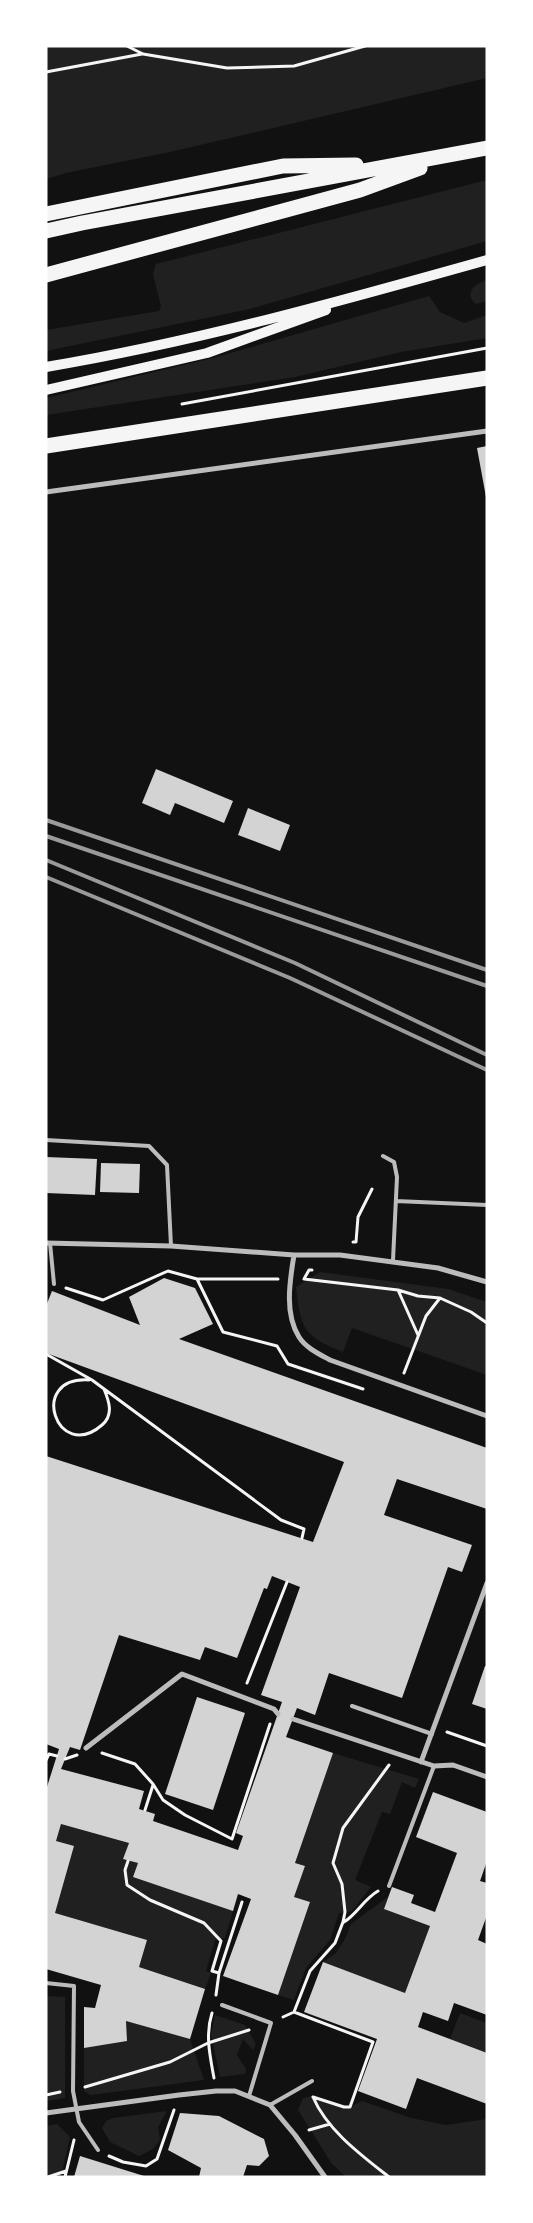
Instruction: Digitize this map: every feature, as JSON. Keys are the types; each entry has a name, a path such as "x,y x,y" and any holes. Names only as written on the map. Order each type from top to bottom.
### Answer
{"highway":[{"path":"46,231 82,222 487,148"},
{"path":"46,275 360,190 459,154"},
{"path":"46,214 283,166 400,164"},
{"path":"46,446 487,378"}],"main road":[{"path":"46,367 103,358 204,336 487,260"},
{"path":"46,390 207,352 386,288"}],"street":[{"path":"46,492 487,431"},
{"path":"48,1243 171,1246 294,1255 340,1254 393,1260 438,1268 487,1282"},
{"path":"294,1255 290,1279 291,1317 299,1337 312,1350 330,1360 487,1416"},
{"path":"422,1762 487,1583"},
{"path":"86,1748 182,1674 274,1709 278,1714"},
{"path":"293,1719 397,1755 434,1766 453,1765 487,1777"},
{"path":"46,2113 179,2095 235,2091 270,2105 295,2135 325,2177"}],"lane":[{"path":"401,390 487,383"},
{"path":"46,1140 149,1146 167,1165 171,1246"},
{"path":"383,1156 394,1162 397,1177 393,1260"},
{"path":"396,1201 487,1205"},
{"path":"48,1243 54,1284"},
{"path":"352,1706 433,1731"},
{"path":"388,1886 434,1766"},
{"path":"46,1983 74,1986 73,2091 79,2122 98,2150"},
{"path":"222,2005 271,2023 249,2096"},
{"path":"270,2105 312,2081"}],"path":[{"path":"127,46 143,54 227,68 294,66 365,46"},
{"path":"46,72 143,54"},
{"path":"173,405 487,348"},
{"path":"54,1284 103,1300 168,1271 197,1279 304,1279"},
{"path":"398,1290 418,1335"},
{"path":"399,1385 426,1316 440,1298"},
{"path":"46,1354 92,1380 281,1520 304,1530 302,1538"},
{"path":"92,1380 78,1379 62,1386 54,1398 53,1413 60,1427 76,1436 92,1434 106,1422 110,1405 104,1389"},
{"path":"242,1696 287,1582"},
{"path":"86,1748 135,1764 153,1784 163,1800 185,1815 232,1839 274,1709"},
{"path":"433,1731 487,1746"},
{"path":"46,1760 49,1754 57,1756"},
{"path":"73,2091 170,2062 208,2044 271,2023 294,2012 310,1971 336,1943 343,1922 345,1912 342,1884 333,1863 343,1828 397,1755"},
{"path":"145,1810 153,1784"},
{"path":"128,1861 125,1870 127,1885 150,1900 204,1923 221,1941 212,1971 219,1973"},
{"path":"343,1922 352,1917 372,1895"},
{"path":"294,2012 373,2042 350,2107 312,2096 319,2112 330,2124 366,2159 389,2177"},
{"path":"98,2150 123,2162 146,2166 157,2159 179,2095"},
{"path":"65,2177 79,2122"},
{"path":"295,2135 330,2124"},
{"path":"48,2177 60,2175 66,2171"}],"shaded area":[{"path":"46,46 487,46 487,78 46,179"},
{"path":"487,180 487,241 250,309 46,351 46,330 159,311 161,306 153,274 156,264"},
{"path":"487,280 487,301 476,304 472,300 472,289"},
{"path":"429,296 440,312 464,323 487,315 487,338 401,352 295,377 46,415 46,398 213,358"},
{"path":"320,1272 448,1289 487,1302 487,1375 352,1328 343,1352 319,1341 306,1329 303,1322 296,1287"},
{"path":"333,1753 419,1779 415,1788 402,1782 390,1814 382,1812 355,1880 371,1887 352,1911 339,1913 330,1940 306,1968 294,2000 278,1995 310,1902 294,1897 305,1866 295,1863"},
{"path":"61,1824 129,1843 123,1859 138,1863 133,1877 233,1911 225,1938 215,1940 206,1971 211,1973 205,1989 139,1967 147,1940 55,1913 74,1847 56,1841"},
{"path":"389,1896 384,1909 430,1926 405,1993 323,1962 336,1953 345,1939 351,1924"},
{"path":"46,1996 65,1997 65,2098 46,2101"},
{"path":"460,2013 487,2023 487,2054 450,2039"},
{"path":"215,2015 245,2025 256,2044 253,2050 243,2039 237,2055 246,2069 245,2074 220,2077 211,2035"},
{"path":"126,2021 190,2039 204,2080 91,2095 84,2091 84,2048 127,2041"},
{"path":"312,2096 350,2107 362,2101 411,2118 446,2125 487,2119 487,2177 346,2177 332,2164 298,2110 303,2098"},
{"path":"167,2111 158,2127 160,2140 153,2149 139,2156 110,2142 102,2128 106,2121 113,2118"},
{"path":"57,2124 70,2137 61,2177 46,2177 46,2126"}],"building":[{"path":"487,446 487,497 486,497 477,448"},
{"path":"156,769 233,801 224,823 175,803 170,815 142,803"},
{"path":"248,808 290,825 280,851 238,835"},
{"path":"46,1157 97,1159 95,1195 46,1193"},
{"path":"101,1163 140,1164 139,1193 100,1192"},
{"path":"164,1278 195,1288 213,1324 179,1339 487,1448 487,1509 397,1479 384,1515 472,1545 462,1572 448,1567 402,1698 329,1673 315,1715 297,1708 286,1737 333,1753 295,1863 305,1866 294,1897 310,1902 278,1995 223,1976 251,1899 238,1894 233,1911 133,1877 138,1863 123,1859 129,1843 61,1824 56,1841 74,1846 55,1913 147,1940 139,1967 205,1989 190,2039 126,2021 127,2041 84,2048 84,2007 95,2008 101,1985 46,1969 46,1790 59,1749 46,1744 46,1456 313,1542 344,1462 46,1353 46,1306 52,1291 140,1325 129,1297","holes":["272,1576 300,1587 261,1695 282,1702 236,1833 243,1836 238,1850 153,1821 155,1814 139,1809 144,1791 61,1769 70,1747 80,1750 119,1635 200,1660 205,1647 237,1658 264,1588 267,1589"]},
{"path":"485,1666 487,1666 487,1709 472,1704"},
{"path":"197,1697 245,1713 213,1810 165,1794"},
{"path":"433,1792 487,1812 487,1861 480,1881 487,1883 487,1915 478,1940 487,1944 487,2015 454,2003 448,2021 423,2012 418,2027 487,2053 487,2104 417,2078 406,2109 358,2091 377,2039 304,2012 323,1962 405,1993 430,1926 384,1909 392,1887 414,1895 411,1903 435,1912 457,1853 416,1837"},
{"path":"180,2113 219,2116 264,2139 269,2156 259,2166 247,2165 243,2177 199,2177 201,2168 168,2150"},
{"path":"80,2156 144,2176 74,2177"}],"railway":[{"path":"46,820 487,970"},
{"path":"46,836 487,986"},
{"path":"46,860 295,963 487,1055"},
{"path":"46,877 290,978 487,1070"}]}
